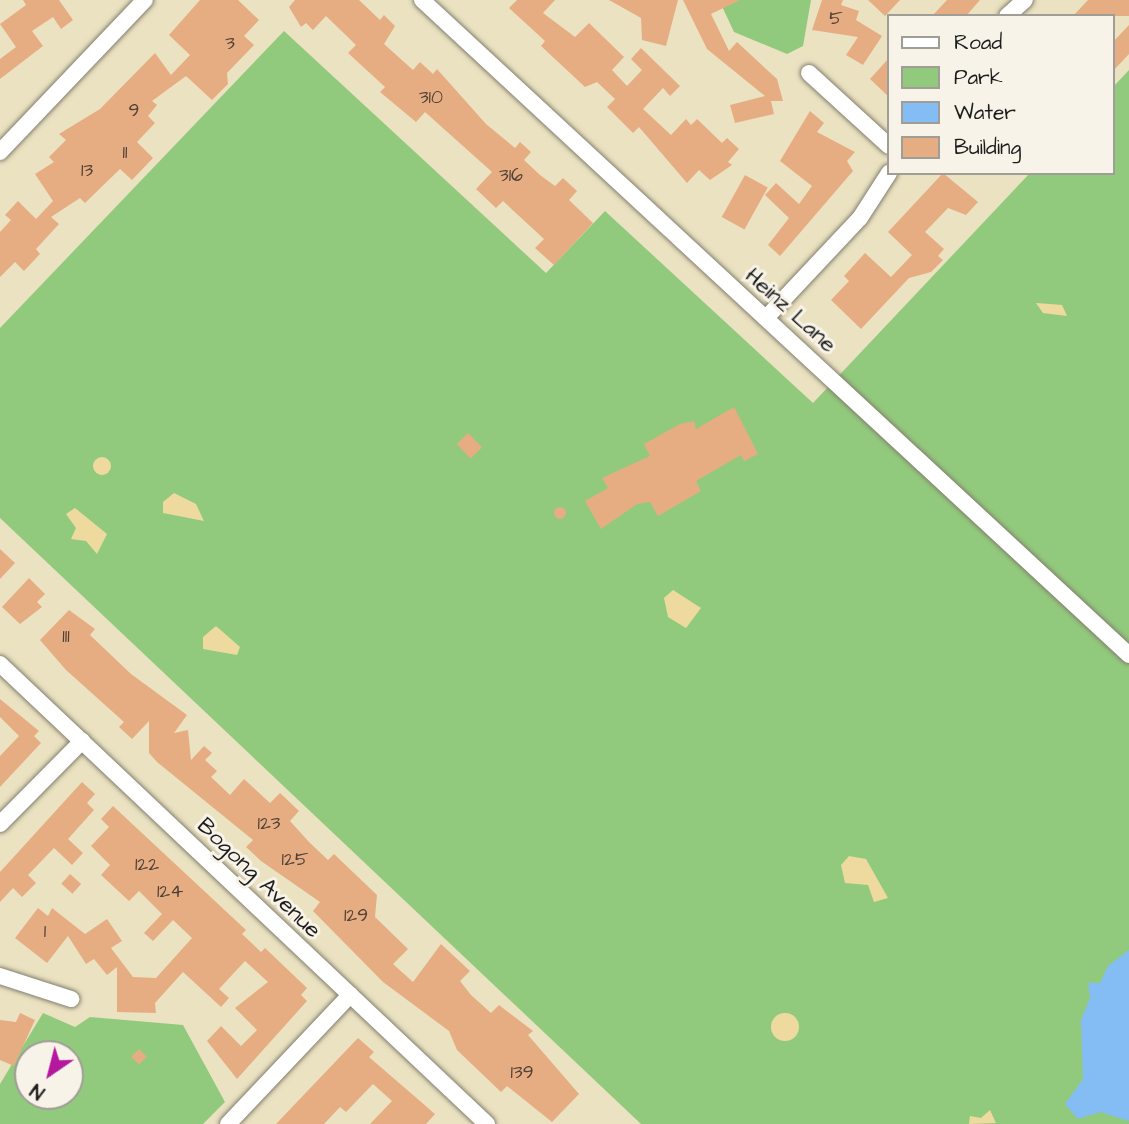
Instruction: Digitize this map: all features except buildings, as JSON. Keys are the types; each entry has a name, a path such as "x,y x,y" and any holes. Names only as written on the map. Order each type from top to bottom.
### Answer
{"street":[{"path":"1,150 145,0"},
{"name":"Heinz Lane","path":"422,0 1129,654"},
{"path":"1008,14 1025,0"},
{"path":"809,73 888,145"},
{"path":"766,318 860,218 888,175"},
{"name":"Bogong Avenue","path":"0,664 487,1124"},
{"path":"0,824 82,741"},
{"path":"0,976 71,999"},
{"path":"228,1124 350,995"}],"green space":[{"path":"719,0 811,0 803,46 787,54 734,32"},
{"path":"284,31 546,273 605,211 813,403 1028,175 1115,175 1115,85 1129,70 1129,1124 641,1124 0,518 0,328"},
{"path":"43,1013 75,1027 90,1017 183,1025 225,1102 203,1124 0,1124 0,1084 14,1061 14,1110 84,1110 84,1040 27,1040"}],"sand":[{"path":"1036,303 1062,305 1067,316 1043,313"},
{"path":"102,457 108,460 111,466 108,472 102,475 96,472 93,466 96,460"},
{"path":"174,493 196,504 204,521 163,513 163,502"},
{"path":"75,508 107,534 97,554 86,541 71,539 76,528 66,514"},
{"path":"673,590 701,608 686,628 668,617 664,598"},
{"path":"216,626 240,647 237,655 203,649 203,637"},
{"path":"849,856 866,859 888,898 874,902 868,885 845,883 841,865"},
{"path":"785,1013 795,1017 799,1027 795,1037 785,1041 775,1037 771,1027 775,1017"},
{"path":"990,1110 996,1123 969,1124 970,1116 981,1118"}],"water":[{"path":"1129,950 1129,1121 1100,1112 1078,1119 1065,1104 1083,1079 1081,1020 1090,998 1088,983 1100,983 1108,966"}]}
